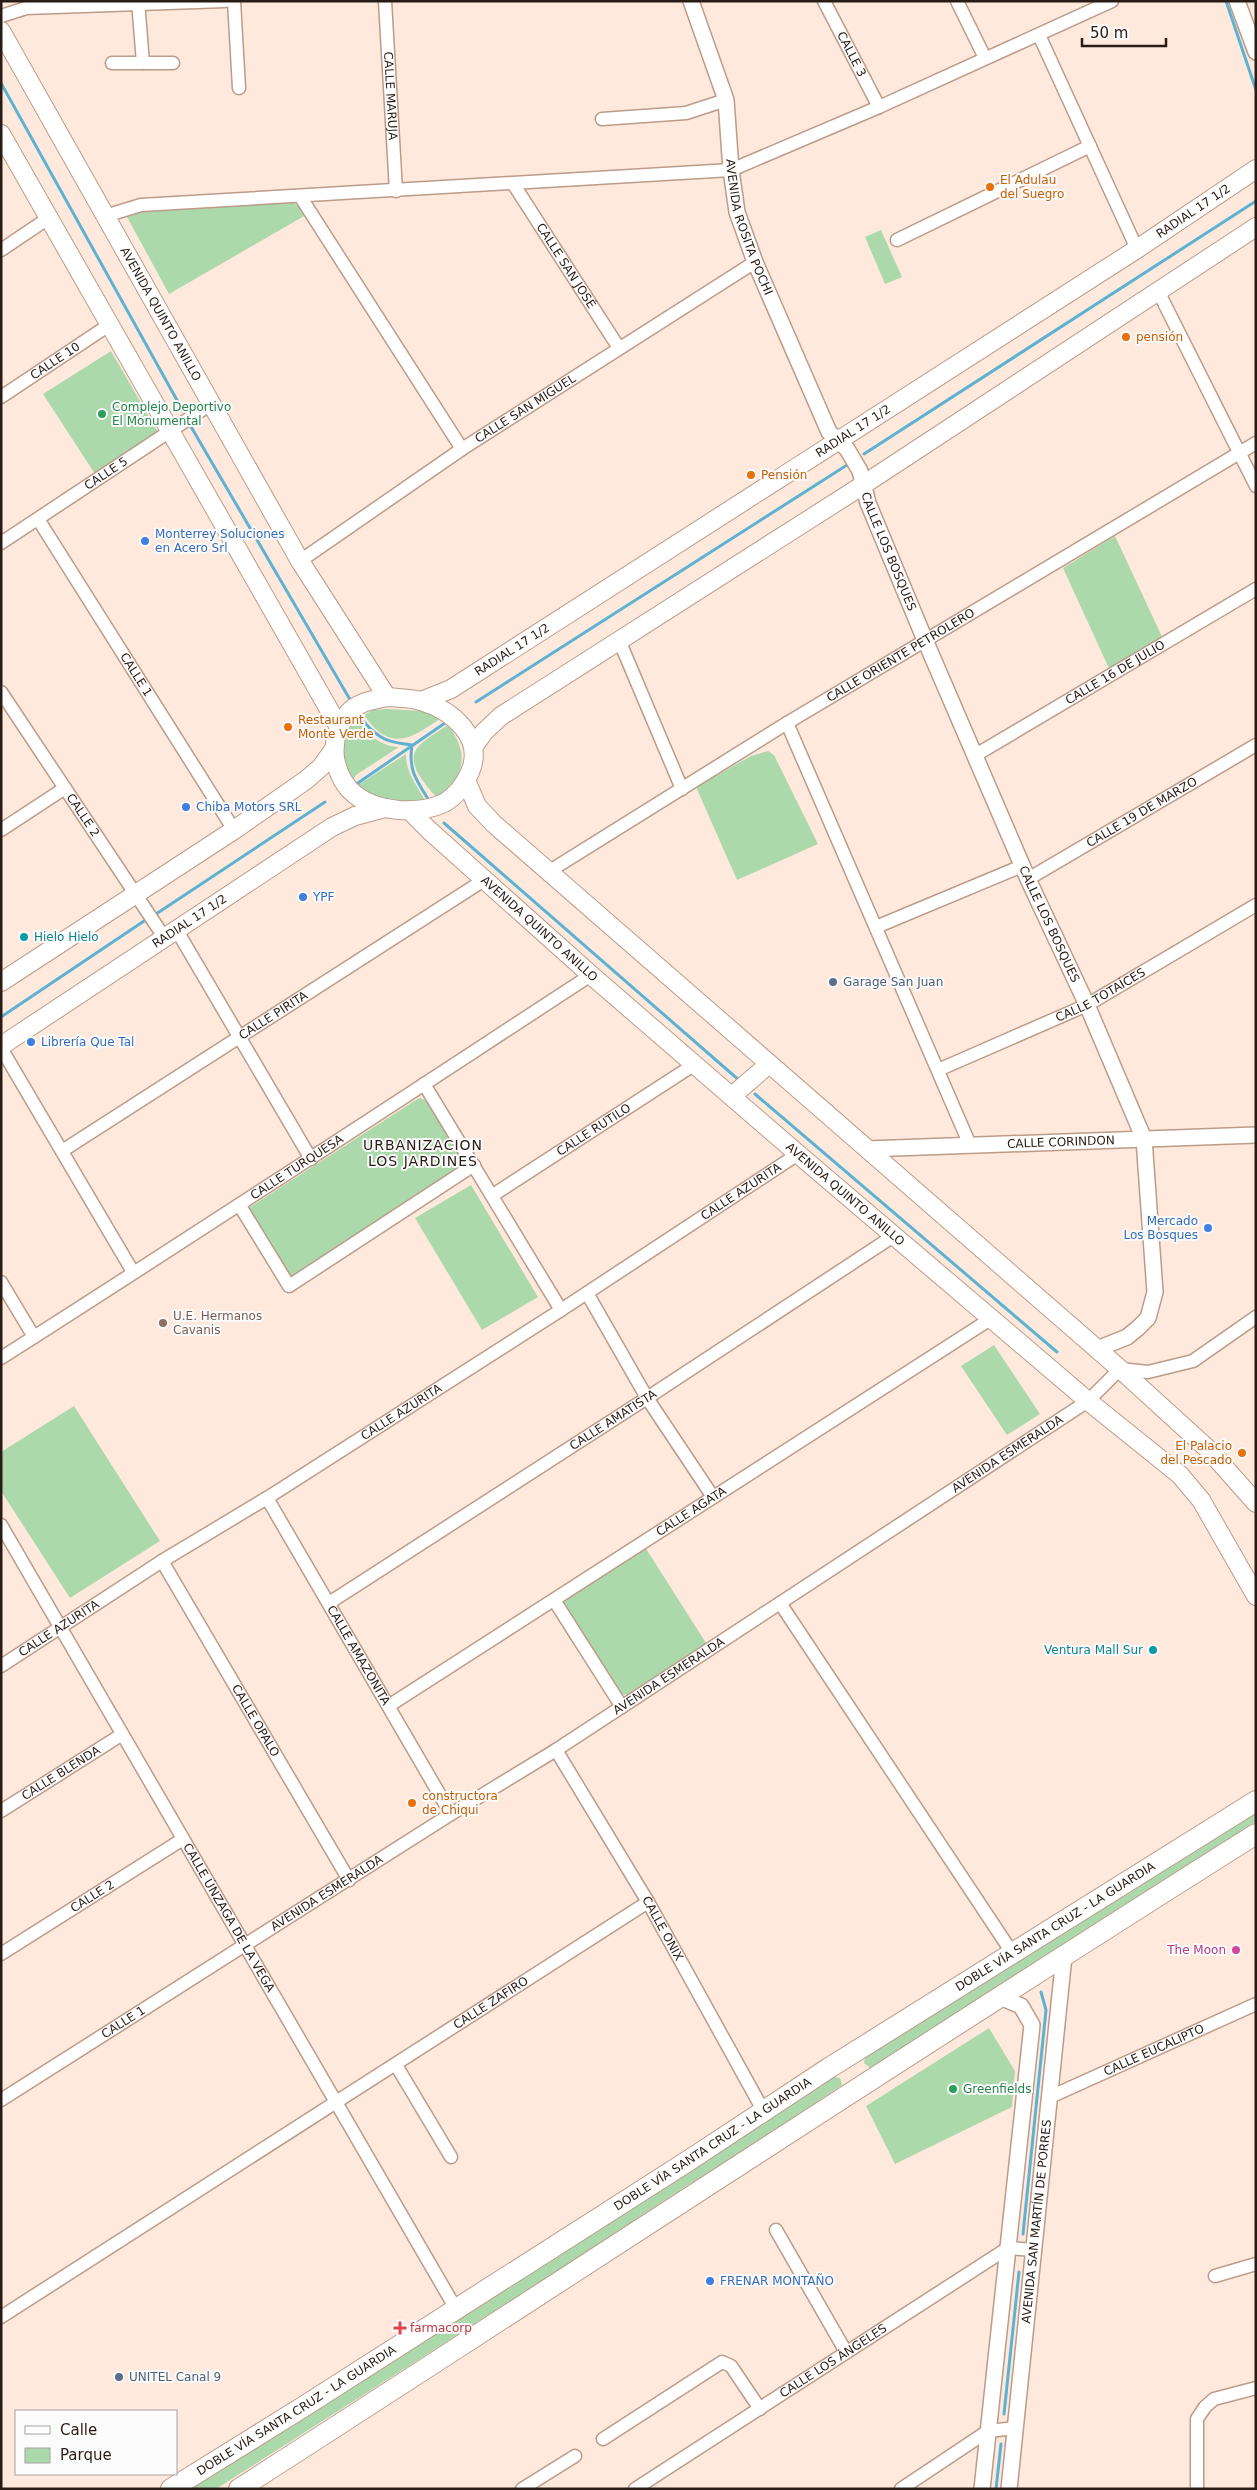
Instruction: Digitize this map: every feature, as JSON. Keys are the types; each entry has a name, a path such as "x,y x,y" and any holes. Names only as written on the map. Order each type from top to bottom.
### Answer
{"highway":[{"name":"DOBLE VÍA SANTA CRUZ - LA GUARDIA","path":"172,2489 303,2408 688,2161 762,2110 828,2068 1256,1801"},
{"path":"249,2486 878,2074 1256,1834"},
{"path":"864,2046 860,2057 861,2067 870,2074 878,2074"},
{"path":"828,2068 839,2071 846,2077 848,2087 838,2100"}],"main road":[{"name":"AVENIDA QUINTO ANILLO","path":"1,30 300,560 387,697"},
{"path":"1,134 339,727"},
{"name":"RADIAL 17 1/2","path":"421,701 451,690 1137,249 1256,169"},
{"path":"474,746 484,732 501,716 864,485 1159,293 1256,227"},
{"path":"1,982 138,897 306,780 321,767 334,748 339,727 350,711 365,702 387,697 421,701 448,714 464,726 474,746 474,764 458,792 445,802 428,809 410,811 385,808 366,802 352,793 338,775 334,748"},
{"path":"466,780 477,806 494,824 1120,1369 1209,1450 1256,1502"},
{"name":"RADIAL 17 1/2","path":"1,1047 166,931 332,827 355,816 385,808"},
{"name":"AVENIDA QUINTO ANILLO","path":"410,811 591,975 798,1154 1088,1401 1180,1475 1201,1500 1256,1596"},
{"path":"732,1096 769,1064"}],"street":[{"path":"1,16 26,8 225,1"},
{"path":"234,1 239,88"},
{"name":"CALLE MARUJA","path":"386,1 396,191"},
{"name":"AVENIDA ROSITA POCHI","path":"691,1 726,100 731,170 737,212 755,262 829,432 847,449 860,471 864,485"},
{"name":"CALLE 3","path":"824,1 879,107"},
{"path":"957,1 985,58"},
{"path":"105,216 141,204 396,191 731,170 879,107 1039,35 1091,6 1112,1"},
{"path":"1237,1 1256,52"},
{"path":"138,3 143,63"},
{"path":"1039,35 1137,249"},
{"path":"112,63 173,63"},
{"path":"602,119 686,113 726,100"},
{"path":"897,240 1090,146"},
{"name":"CALLE SAN JOSÉ","path":"514,184 619,348"},
{"path":"300,196 462,449"},
{"path":"1,250 50,217"},
{"name":"CALLE SAN MIGUEL","path":"300,560 462,449 755,262"},
{"path":"1159,293 1256,486"},
{"name":"CALLE 10","path":"1,396 110,325"},
{"name":"CALLE 5","path":"1,544 170,429 211,404"},
{"name":"CALLE ORIENTE PETROLERO","path":"548,872 787,723 1256,443"},
{"name":"CALLE LOS BOSQUES","path":"864,485 868,503 974,756 1025,873 1087,1006 1144,1139 1155,1292 1148,1318 1138,1328 1127,1336 1097,1349"},
{"name":"CALLE 1","path":"38,519 234,830"},
{"name":"CALLE 16 DE JULIO","path":"974,756 1256,589"},
{"path":"619,640 682,789"},
{"name":"CALLE 2","path":"1,692 138,897 166,931 240,1038 311,1159"},
{"path":"787,723 970,1145"},
{"name":"CALLE 19 DE MARZO","path":"876,927 1025,873 1256,745"},
{"path":"1,830 65,788"},
{"name":"CALLE PIRITA","path":"62,1151 484,880"},
{"name":"CALLE TOTAÍCES","path":"938,1070 1087,1006 1256,904"},
{"name":"CALLE TURQUESA","path":"1,1358 240,1206 591,975"},
{"path":"1,1047 134,1272"},
{"name":"CALLE RUTILO","path":"492,1195 695,1064"},
{"path":"424,1084 561,1310"},
{"name":"CALLE CORINDON","path":"867,1149 1256,1135"},
{"name":"CALLE AZURITA","path":"1,1666 162,1561 267,1498 561,1310 798,1154"},
{"path":"240,1206 289,1286 474,1164"},
{"name":"CALLE AMATISTA","path":"328,1602 648,1398 895,1236"},
{"path":"1,1282 34,1337"},
{"path":"587,1293 648,1398 713,1497"},
{"path":"1088,1401 1120,1369 1148,1372 1193,1361 1256,1317"},
{"name":"CALLE AGATA","path":"390,1705 992,1318"},
{"name":"AVENIDA ESMERALDA","path":"245,1944 556,1750 1088,1401"},
{"name":"CALLE AMAZONITA","path":"267,1498 390,1705 451,1814"},
{"name":"CALLE ÚNZAGA DE LA VEGA","path":"1,1525 121,1735 245,1944 456,2309"},
{"name":"CALLE OPALO","path":"162,1561 349,1880"},
{"path":"554,1600 622,1707"},
{"path":"780,1603 1013,1954"},
{"name":"CALLE BLENDA","path":"1,1811 121,1735"},
{"name":"CALLE ONIX","path":"556,1750 648,1902 762,2110"},
{"name":"CALLE 2","path":"1,1954 183,1838"},
{"name":"CALLE ZAFIRO","path":"1,2317 336,2104 648,1902"},
{"name":"CALLE 1","path":"1,2100 245,1944"},
{"name":"AVENIDA SAN MARTÍN DE PORRES","path":"1009,2489 1064,1956"},
{"name":"AVENIDA SAN MARTÍN DE PORRES","path":"982,2489 1032,2025 1021,2006 1000,1996"},
{"name":"CALLE EUCALIPTO","path":"1050,2097 1256,2004"},
{"path":"396,2065 451,2157"},
{"path":"776,2230 846,2352"},
{"path":"1008,2248 1034,2250"},
{"name":"CALLE LOS ÁNGELES","path":"635,2489 1008,2248"},
{"path":"1215,2276 1256,2264"},
{"path":"602,2440 722,2362 731,2366 760,2409"},
{"path":"1196,2489 1197,2419 1214,2399 1256,2388"},
{"path":"901,2489 988,2431 1016,2428"},
{"path":"522,2489 574,2456"}],"green space":[{"path":"292,200 306,215 169,294 127,217 155,206"},
{"path":"881,230 902,277 885,284 865,237"},
{"name":"Complejo Deportivo El Monumental","path":"111,351 159,434 95,474 43,394"},
{"path":"1115,536 1165,643 1112,675 1063,568"},
{"path":"373,710 424,711 441,718 420,732 401,739 392,738 374,727 364,715"},
{"path":"358,719 375,739 399,747 356,775 352,782 345,770 342,748 348,728"},
{"path":"448,725 455,736 462,755 461,764 459,773 454,781 437,798 418,774 414,759 415,752 429,737"},
{"path":"768,751 774,755 818,844 737,880 696,787 751,756"},
{"path":"406,754 410,773 426,802 416,804 381,801 355,787"},
{"path":"419,1098 428,1101 466,1165 290,1279 247,1209"},
{"path":"471,1185 538,1297 482,1330 415,1218"},
{"path":"994,1345 1040,1414 1007,1435 961,1366"},
{"path":"74,1406 160,1541 70,1598 1,1491 1,1452"},
{"path":"645,1547 706,1643 627,1695 620,1694 563,1604 566,1598"},
{"path":"1256,1806 1256,1821 1108,1919 875,2068 870,2068 864,2063 865,2057"},
{"name":"Greenfields","path":"989,2028 1015,2071 1012,2107 895,2164 866,2106"},
{"path":"835,2077 840,2078 842,2085 753,2145 216,2489 184,2489"}],"waterway":[{"path":"1226,1 1256,90"},
{"path":"1,83 183,411"},
{"path":"864,454 1256,201"},
{"path":"190,425 352,703"},
{"path":"476,702 847,465"},
{"path":"364,722 375,733 385,739 412,745 411,762 413,769 418,782 430,802"},
{"path":"355,785 445,723"},
{"path":"153,916 325,802"},
{"path":"444,823 740,1081"},
{"path":"1,1017 147,919"},
{"path":"755,1094 1057,1352"},
{"path":"1023,2234 1046,2010 1041,1992"},
{"path":"1004,2414 1019,2272"},
{"path":"996,2489 1001,2444"}],"place":[{"name":"El Adulau del Suegro","path":"990,187"},
{"name":"pensión","path":"1126,337"},
{"name":"Complejo Deportivo El Monumental","path":"102,414"},
{"name":"Pensión","path":"751,475"},
{"name":"Monterrey Soluciones en Acero Srl","path":"145,541"},
{"name":"Restaurant Monte Verde","path":"288,727"},
{"name":"Chiba Motors SRL","path":"186,807"},
{"name":"YPF","path":"303,897"},
{"name":"Hielo Hielo","path":"24,937"},
{"name":"Garage San Juan","path":"833,982"},
{"name":"Librería Que Tal","path":"31,1042"},
{"name":"Mercado Los Bosques","path":"1208,1228"},
{"name":"U.E. Hermanos Cavanis","path":"163,1323"},
{"name":"El Palacio del Pescado","path":"1242,1453"},
{"name":"Ventura Mall Sur","path":"1153,1650"},
{"name":"constructora de Chiqui","path":"412,1803"},
{"name":"The Moon","path":"1236,1950"},
{"name":"Greenfields","path":"953,2089"},
{"name":"FRENAR MONTAÑO","path":"710,2281"},
{"name":"farmacorp","path":"400,2328"},
{"name":"UNITEL Canal 9","path":"119,2377"}],"district":[{"name":"URBANIZACION LOS JARDINES","path":"423,1154"}]}
